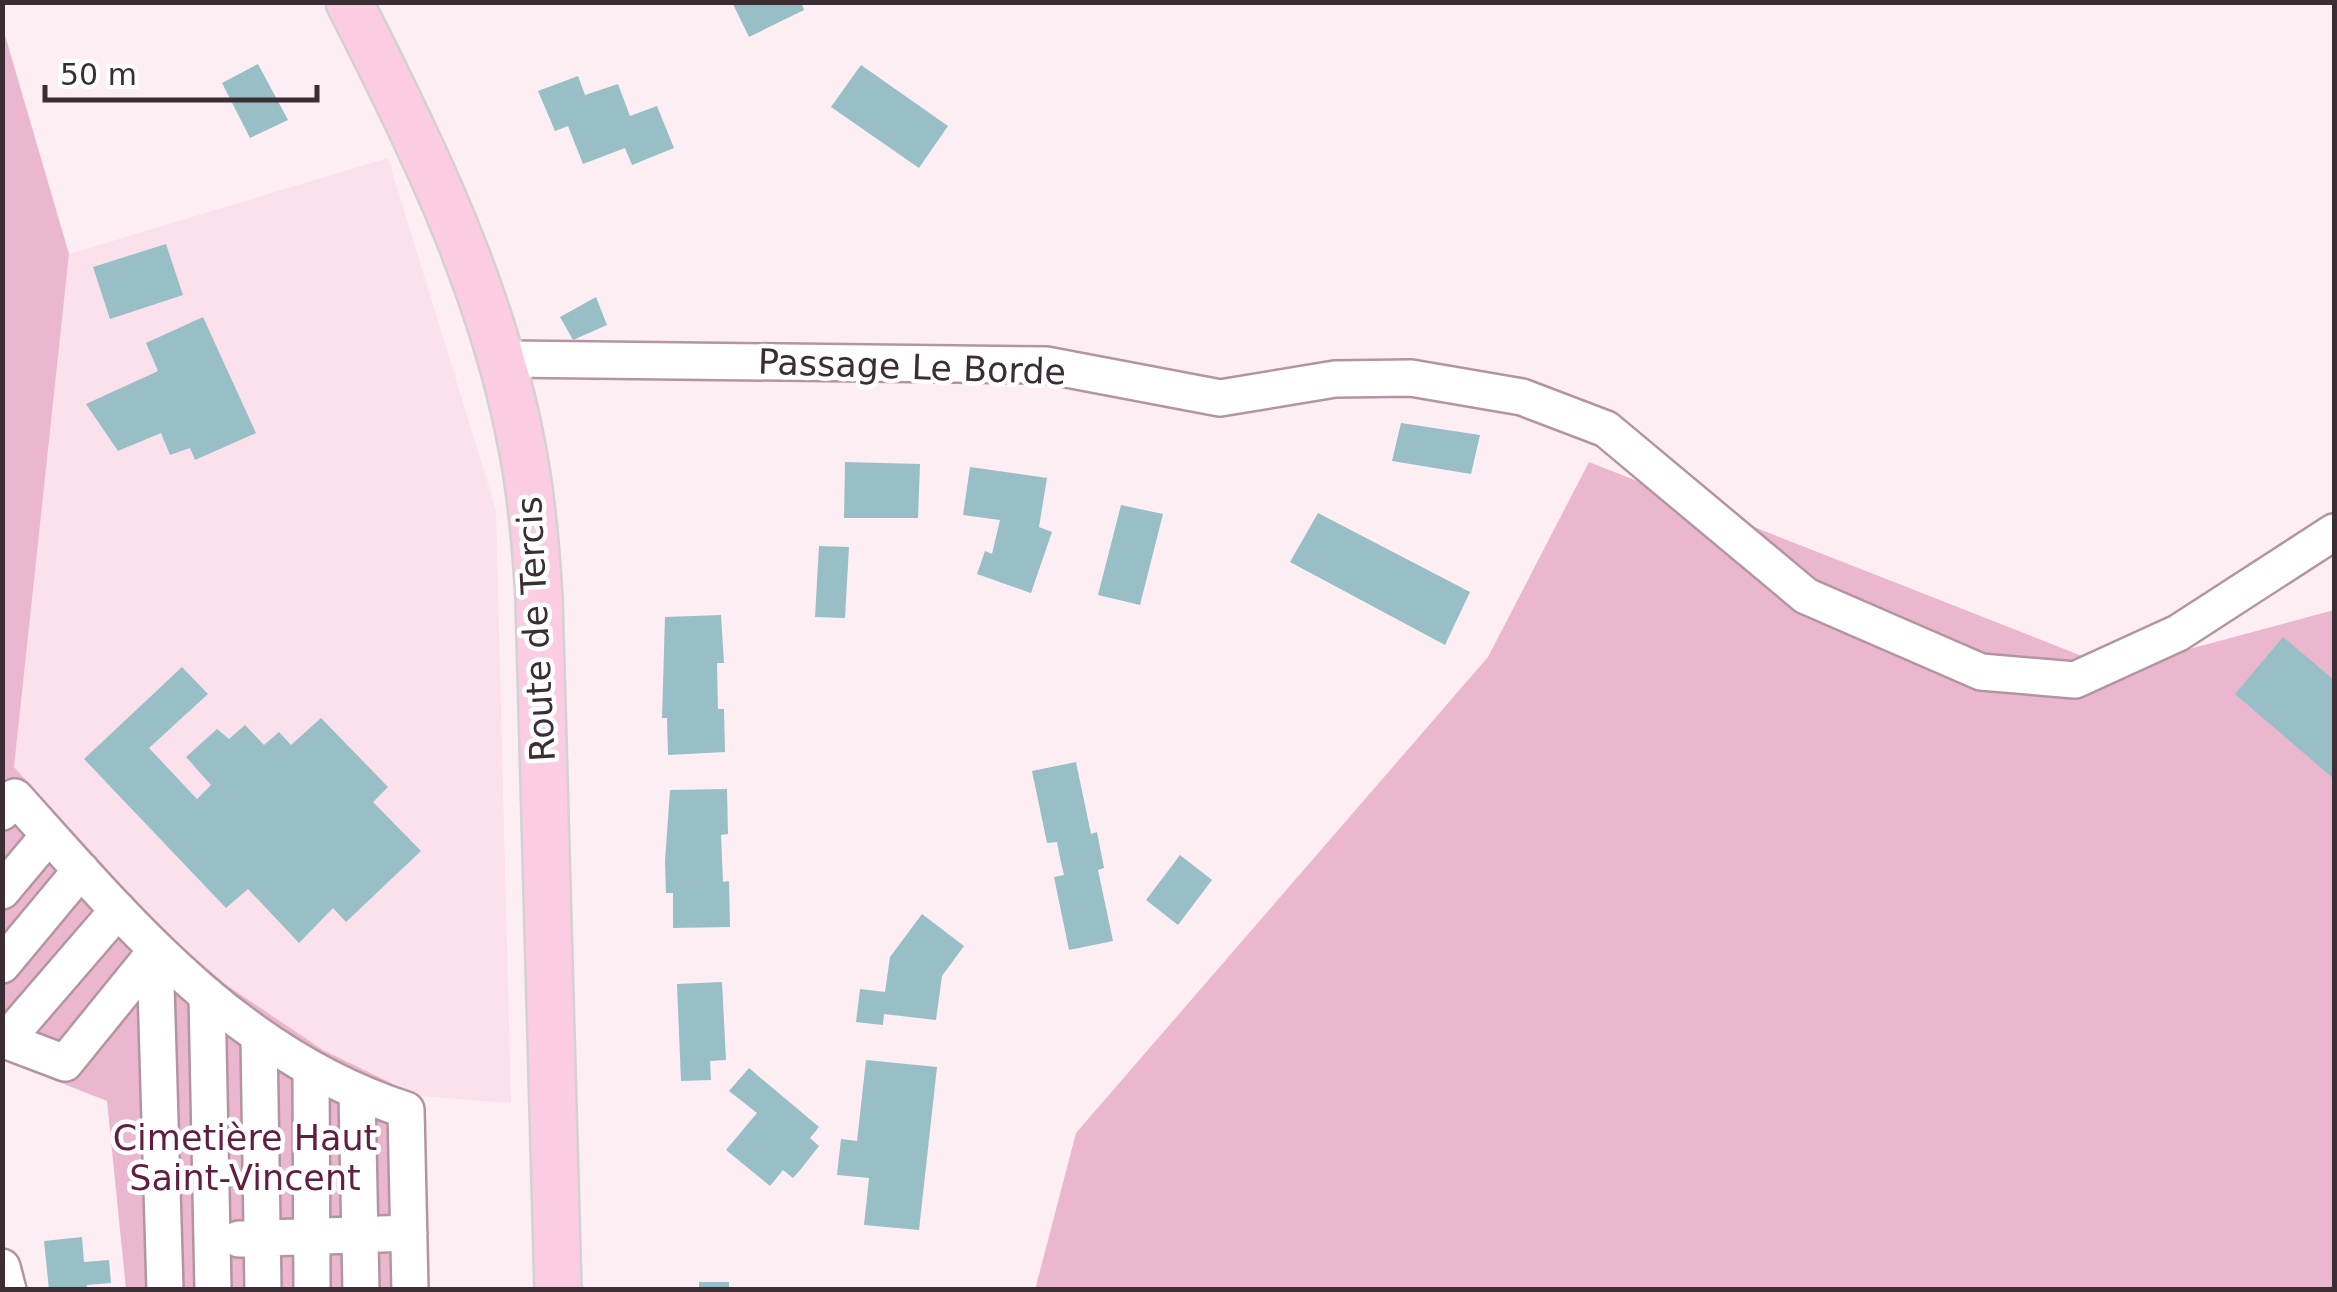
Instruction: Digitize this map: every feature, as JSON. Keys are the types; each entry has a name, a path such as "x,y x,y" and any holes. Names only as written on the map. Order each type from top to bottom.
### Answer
{"main road":[{"name":"Route de Tercis","path":"349,2 434,176 501,359 522,445 534,522 539,598 558,1290"}],"street":[{"name":"Passage Le Borde","path":"501,359 1046,365 1220,398 1335,379 1411,378 1522,397 1606,429 1806,596 1981,672 2075,680 2178,633 2334,532"},
{"path":"2,812 15,797 155,952 260,1038 311,1071 357,1094 406,1110 410,1290"},
{"path":"2,891 50,836"},
{"path":"2,965 81,870"},
{"path":"118,910 4,1040 65,1063 155,952"},
{"path":"155,952 164,1290"},
{"path":"207,996 213,1290"},
{"path":"260,1038 263,1290"},
{"path":"311,1071 312,1290"},
{"path":"357,1094 362,1290"},
{"path":"163,1241 409,1233"},
{"path":"2,1266 8,1290"}],"shaded area":[{"path":"388,158 496,510 511,1103 418,1096 323,1050 225,984 149,919 14,767 69,254"}],"green space":[{"name":"Cimetière Haut Saint-Vincent","path":"2,25 69,254 14,767 149,919 225,984 323,1050 418,1096 425,1289 126,1289 107,1101 3,1060"},
{"path":"1589,462 2115,669 2334,610 2334,1289 1035,1290 1076,1133 1488,657"}],"building":[{"path":"732,2 801,2 804,10 749,37"},
{"path":"258,64 288,120 250,138 222,83"},
{"path":"861,65 948,126 919,168 831,107"},
{"path":"578,76 585,95 618,84 630,116 657,106 674,148 632,165 625,148 583,164 568,126 555,131 538,91"},
{"path":"166,244 183,295 110,319 93,267"},
{"path":"596,297 607,325 573,340 560,317"},
{"path":"203,317 256,433 195,460 190,448 170,455 161,433 118,451 86,404 158,371 146,343"},
{"path":"1401,423 1480,435 1471,474 1392,461"},
{"path":"845,462 920,464 918,518 844,518"},
{"path":"970,467 1047,478 1039,527 1052,532 1031,593 977,574 985,551 992,554 1000,520 963,515"},
{"path":"1121,505 1163,514 1140,605 1098,595"},
{"path":"1318,513 1470,592 1445,645 1290,562"},
{"path":"819,546 849,547 845,618 815,617"},
{"path":"721,615 724,663 717,663 718,709 724,709 725,752 668,755 667,718 662,718 665,617"},
{"path":"2283,637 2334,680 2334,779 2235,694"},
{"path":"182,667 208,694 149,748 197,799 211,785 186,757 217,729 229,739 245,725 264,745 279,732 291,745 321,718 388,787 373,802 421,851 346,922 333,908 299,943 248,889 226,908 84,759"},
{"path":"1076,762 1091,834 1097,832 1104,868 1098,870 1113,941 1069,950 1054,877 1064,875 1057,842 1047,843 1032,771"},
{"path":"727,789 728,834 721,835 723,882 729,881 730,927 673,928 673,893 666,893 665,861 670,790"},
{"path":"1180,855 1212,880 1178,925 1146,900"},
{"path":"922,914 964,946 942,976 936,1020 884,1014 883,1025 856,1022 860,989 885,992 890,957"},
{"path":"722,982 726,1060 710,1061 711,1080 681,1081 677,984"},
{"path":"866,1060 937,1067 919,1230 864,1225 869,1178 837,1175 841,1139 857,1141"},
{"path":"749,1068 819,1127 810,1138 819,1146 801,1169 793,1178 783,1170 770,1186 726,1150 757,1113 729,1091"},
{"path":"82,1237 84,1262 109,1260 111,1283 87,1285 87,1290 49,1290 44,1241"},
{"path":"699,1282 729,1282 729,1290 699,1290"}]}
